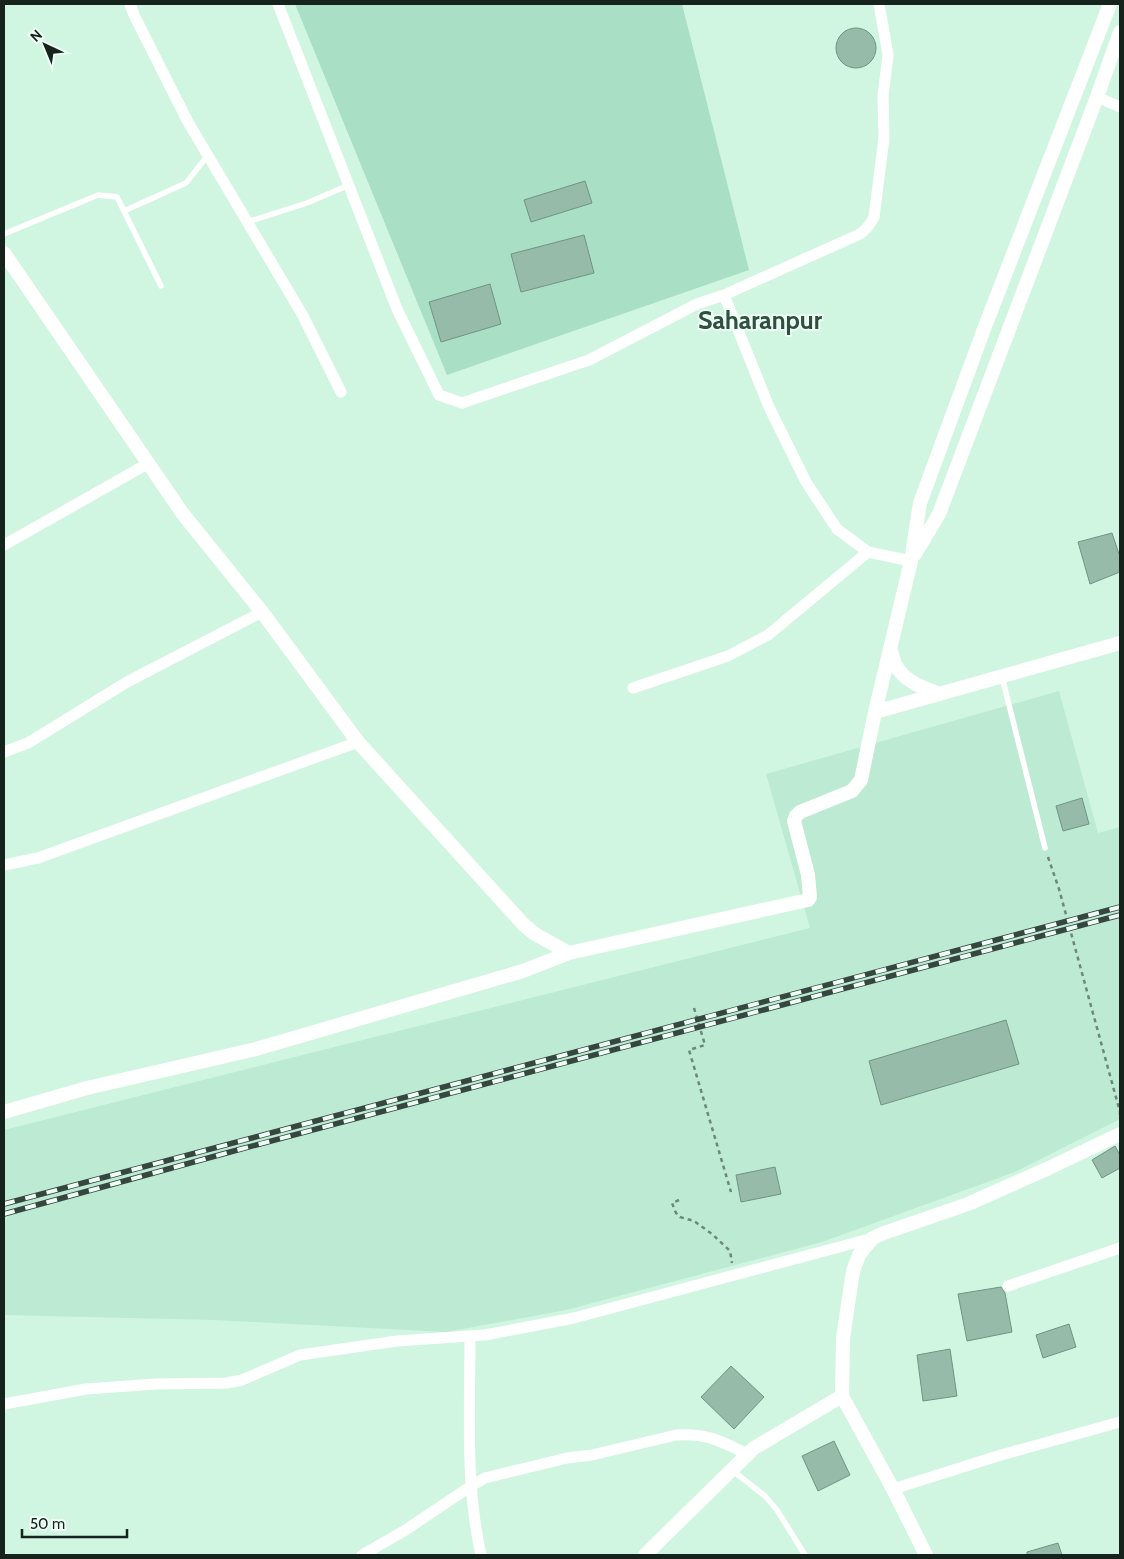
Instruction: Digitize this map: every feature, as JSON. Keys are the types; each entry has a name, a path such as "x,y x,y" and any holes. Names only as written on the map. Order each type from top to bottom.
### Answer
{"street":[{"path":"130,4 138,24 188,122 302,314 341,392"},
{"path":"278,4 397,309 439,395 462,403 590,360 696,304 724,295 860,234 868,228 874,217 884,138 883,96 888,55 879,4"},
{"path":"4,1112 87,1088 256,1049 523,971 569,954 808,900 810,897 808,875 794,821 800,812 852,791 861,780 910,561 920,503 984,329 1110,4"},
{"path":"910,561 939,514 1120,32"},
{"path":"1097,97 1120,107"},
{"path":"4,253 184,514 262,612 358,742 524,925 535,934 569,954"},
{"path":"724,295 769,407 806,482 837,529 868,552 910,561"},
{"path":"4,545 149,463"},
{"path":"633,688 728,656 768,635 868,552"},
{"path":"4,752 28,743 127,682 262,612"},
{"path":"875,712 1120,643"},
{"path":"890,648 895,664 907,678 921,688 940,694"},
{"path":"4,865 38,858 358,742"},
{"path":"4,1404 86,1390 156,1384 227,1383 242,1380 300,1355 397,1340 485,1335 574,1318 872,1238 968,1204 1050,1168 1120,1134"},
{"path":"872,1238 859,1255 853,1271 843,1338 842,1396 926,1555"},
{"path":"1008,1286 1120,1248"},
{"path":"470,1337 471,1486 476,1534 481,1555"},
{"path":"645,1555 754,1448 842,1396"},
{"path":"893,1490 1001,1455 1120,1422"},
{"path":"362,1555 404,1531 471,1486 485,1478 504,1473 676,1435 690,1434 719,1440 748,1454"}],"lane":[{"path":"124,211 186,183 208,155"},
{"path":"248,222 307,203 349,185"},
{"path":"4,234 98,195 117,197 160,286"},
{"path":"1002,677 1045,848"},
{"path":"732,1470 765,1496 778,1510 804,1555"}],"path":[{"path":"1045,848 1059,889 1120,1117"},
{"path":"694,1008 705,1045 689,1050 731,1192"},
{"path":"680,1200 672,1203 676,1213 680,1217 694,1221 712,1234 730,1251 734,1274"}],"shaded area":[{"path":"295,4 682,4 749,270 447,375"},
{"path":"1059,691 1098,833 1120,827 1120,1119 1015,1172 822,1242 566,1310 446,1332 214,1320 4,1315 4,1130 810,928 766,774"}],"building":[{"path":"860,28 867,31 873,37 876,48 875,56 867,65 860,68 852,68 845,65 837,56 836,44 839,37 848,29"},
{"path":"585,181 592,203 531,222 524,200"},
{"path":"584,235 594,273 521,292 511,254"},
{"path":"490,284 501,324 441,342 429,302"},
{"path":"1112,533 1120,557 1120,572 1090,584 1078,542"},
{"path":"1082,798 1089,824 1063,831 1056,806"},
{"path":"1006,1020 1019,1064 881,1105 869,1061"},
{"path":"1115,1146 1120,1155 1120,1168 1102,1178 1092,1160"},
{"path":"775,1167 781,1194 741,1202 736,1175"},
{"path":"1001,1287 1005,1293 1012,1332 967,1341 958,1294"},
{"path":"1069,1324 1076,1347 1043,1358 1036,1335"},
{"path":"950,1349 957,1396 923,1401 917,1355"},
{"path":"731,1366 764,1397 734,1429 701,1397"},
{"path":"834,1441 850,1475 818,1491 802,1456"},
{"path":"1058,1543 1062,1555 1027,1555 1027,1552"}],"railway":[{"path":"4,1204 1120,907"},
{"path":"4,1214 1120,915"}],"district":[{"name":"Saharanpur","path":"760,320"}]}
